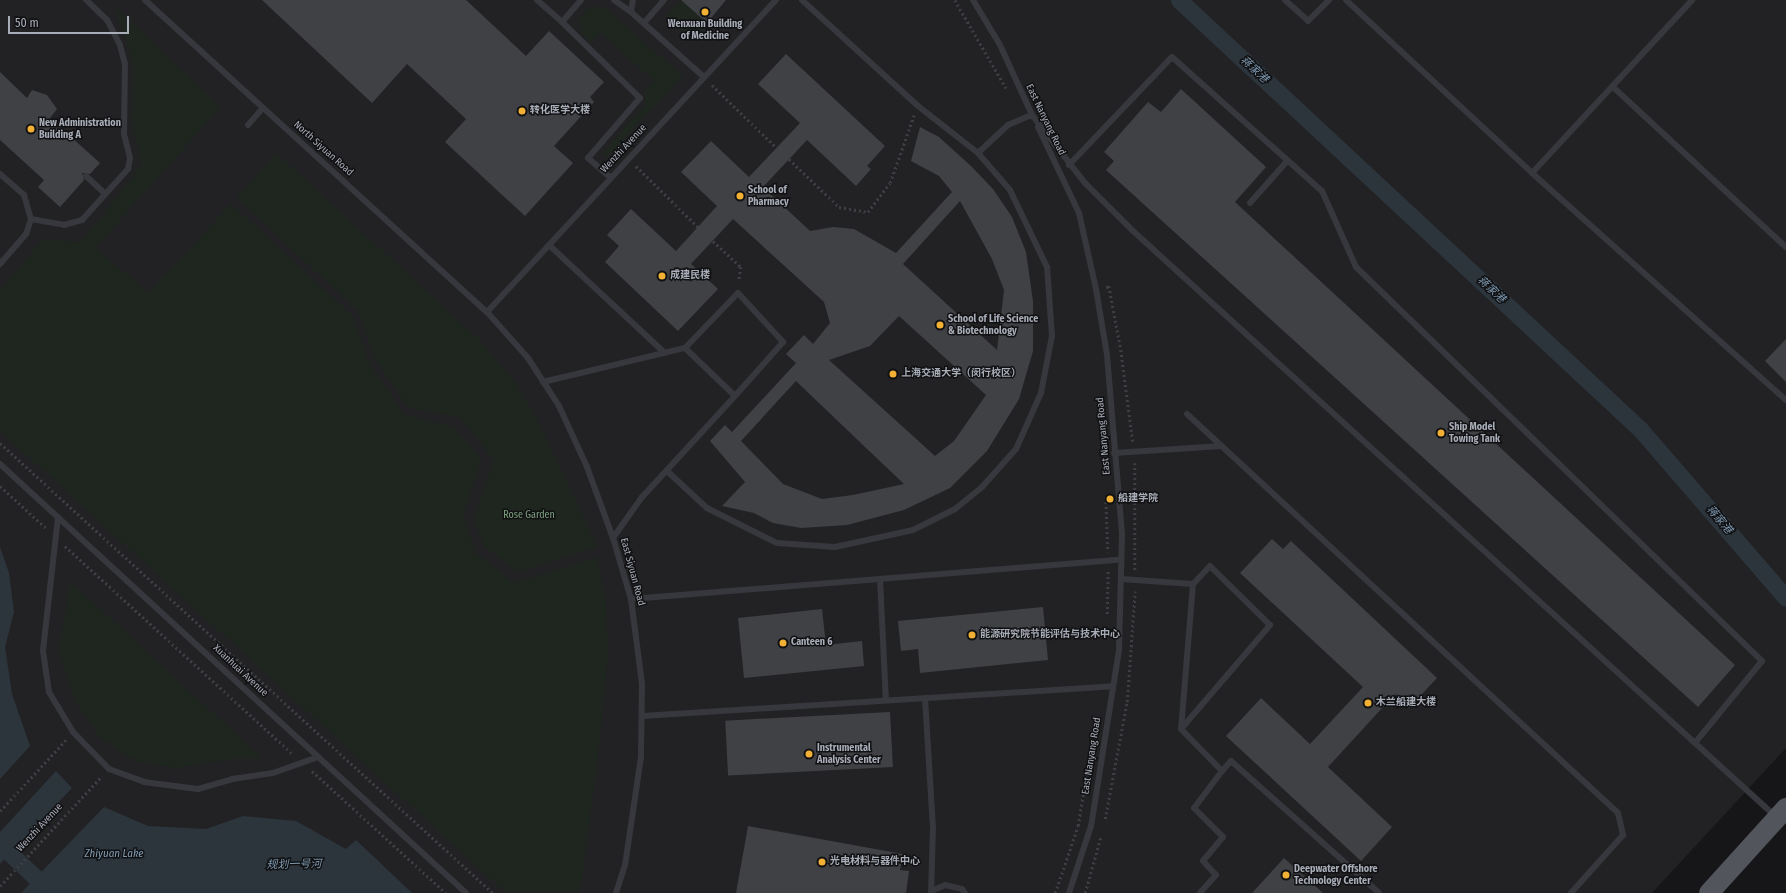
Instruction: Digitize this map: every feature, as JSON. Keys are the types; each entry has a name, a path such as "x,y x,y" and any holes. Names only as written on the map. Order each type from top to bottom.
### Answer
{"main road":[{"path":"1709,893 1782,813"}],"lane":[{"path":"32,219 64,225 74,224 82,220 128,168 130,158 124,134 125,64 120,44 107,20 86,0"},
{"name":"North Siyuan Road","path":"145,0 487,312"},
{"path":"537,0 562,22 640,98 588,158 611,178"},
{"path":"562,22 581,0"},
{"path":"614,0 644,23 704,77"},
{"path":"631,12 633,0"},
{"path":"644,23 664,0"},
{"name":"Wenzhi Avenue","path":"487,312 776,0"},
{"path":"667,471 706,508 777,543 835,547 914,530 955,509 982,487 1016,449 1038,400 1052,336 1046,267 1010,190 978,153 918,106 802,0"},
{"name":"East Nanyang Road","path":"972,0 1000,45 1079,213 1107,355 1114,453 1120,505 1121,579 1119,650 1091,826 1069,893"},
{"path":"1285,0 1308,21 1329,0"},
{"path":"1346,0 1532,173 1786,400"},
{"path":"1532,173 1692,0"},
{"path":"1069,165 1172,57 1322,191 1356,267 1762,661 1695,742"},
{"path":"1613,87 1786,247"},
{"path":"248,125 264,108"},
{"path":"978,153 1008,126 1032,115 1069,165 1132,230 1695,742 1782,813"},
{"path":"1250,203 1288,160"},
{"path":"0,174 24,195 32,219 26,234 0,264"},
{"path":"86,176 105,194"},
{"path":"548,245 665,353"},
{"path":"543,382 685,348 738,293 783,342 642,497 613,538"},
{"name":"East Siyuan Road","path":"487,312 528,358 559,406 587,467 613,538 631,599 642,684 640,764 625,865 616,893"},
{"path":"685,348 735,396"},
{"path":"1187,414 1618,812 1623,835 1571,893"},
{"path":"1114,453 1222,446"},
{"name":"Xuanhuai Avenue","path":"0,464 466,893"},
{"path":"58,517 43,651 49,692 73,732 109,769 144,782 198,789 232,779 273,773 318,757"},
{"path":"631,599 1121,560"},
{"path":"1181,729 1270,625 1210,566 1193,584 1181,729 1222,771"},
{"path":"880,579 886,700"},
{"path":"1121,579 1193,584"},
{"path":"642,716 1113,686"},
{"path":"925,698 933,827 932,892 945,885 962,889 965,893"},
{"path":"1200,893 1216,875 1203,861 1223,837 1194,808 1231,760 1379,893"}],"path":[{"path":"955,0 1007,91"},
{"path":"704,77 777,148"},
{"path":"789,159 839,207 868,212 890,183 904,138 918,106"},
{"path":"629,159 698,227"},
{"path":"713,241 740,267 738,293"},
{"path":"0,444 493,893"},
{"path":"0,486 446,893"},
{"path":"1106,494 1108,561 1107,622"},
{"path":"1055,893 1078,826 1096,718"},
{"path":"0,811 57,750"},
{"name":"Wenzhi Avenue","path":"0,886 95,783"}],"shaded area":[{"name":"上海交通大学（闵行校区）","path":"0,0 1786,0 1786,748 1652,893 0,893"}],"green space":[{"path":"681,0 707,23 692,40 666,17"},
{"path":"114,6 221,107 96,247 148,293 231,204 353,316 370,365 404,414 453,427 482,459 463,514 475,552 514,583 597,557 606,604 608,657 598,757 580,893 506,893 0,431 0,290 43,239 81,242 142,165 132,123 133,63"},
{"path":"589,7 604,7 683,76 607,158 602,154 645,104 645,91 653,80 601,33 592,43 581,33 579,18"},
{"name":"Rose Garden","path":"276,153 479,339 518,386 540,425 598,547 517,572 484,546 474,520 494,461 460,417 409,408 377,363 358,311 237,198"},
{"path":"70,581 263,759 233,759 176,768 135,761 99,737 74,699 59,651"}],"water":[{"path":"0,547 9,573 14,612 5,647 12,694 30,746 0,779"},
{"path":"56,771 72,788 0,864 0,832"},
{"name":"Zhiyuan Lake","path":"104,807 148,826 206,829 243,816 296,821 346,849 356,840 412,893 21,893"}],"building":[{"name":"转化医学大楼","path":"262,0 466,0 526,56 549,31 604,82 590,97 594,102 554,146 573,163 525,216 445,142 466,119 407,64 372,103"},
{"name":"Wenxuan Building of Medicine","path":"681,0 726,0 707,23"},
{"path":"786,54 885,146 867,166 871,169 856,186 807,140 763,187 810,231 833,227 854,229 896,253 952,192 939,176 911,161 920,127 939,137 971,166 993,189 1012,217 1026,252 1033,301 1033,351 1019,399 987,451 950,488 904,510 847,525 801,528 773,523 754,513 722,506 745,482 710,441 725,425 732,432 796,363 786,354 804,335 813,344 830,323 824,302 733,219 691,264 718,289 678,331 605,262 619,246 607,235 631,209 676,251 717,206 681,172 711,141 749,177 800,123 758,84","holes":["960,201 992,259 1004,290 997,350 903,264","899,316 986,395 954,441 935,456 829,360 870,346","796,381 904,484 853,495 822,499 783,484 741,441"]},
{"name":"New Administration Building A","path":"0,72 27,98 32,90 47,95 57,109 50,118 100,163 90,174 82,173 84,180 60,207 38,187 44,180 0,140"},
{"name":"Ship Model Towing Tank","path":"1181,89 1266,167 1235,202 1735,665 1698,707 1106,170 1114,161 1104,152 1148,102 1161,112"},
{"path":"1786,339 1786,382 1765,361"},
{"name":"木兰船建大楼","path":"1272,539 1283,549 1291,541 1437,678 1409,708 1395,694 1328,767 1392,827 1361,861 1226,736 1261,698 1310,744 1363,687 1240,573"},
{"name":"能源研究院节能评估与技术中心","path":"1043,607 1048,660 920,673 918,649 901,651 898,621"},
{"name":"Canteen 6","path":"822,609 826,645 862,641 864,666 744,678 738,618"},
{"name":"Instrumental Analysis Center","path":"890,712 893,767 728,776 725,721"},
{"name":"光电材料与器件中心","path":"748,826 903,854 900,870 909,871 906,893 736,893"},
{"name":"Deepwater Offshore Technology Center","path":"1284,858 1323,893 1252,893"}],"waterway":[{"name":"蒋家港","path":"1179,0 1640,429 1786,598"},
{"name":"规划一号河","path":"0,844 36,878 68,893"}],"place":[{"name":"Wenxuan Building of Medicine","path":"705,12"},
{"name":"转化医学大楼","path":"522,111"},
{"name":"New Administration Building A","path":"31,129"},
{"name":"School of Pharmacy","path":"740,196"},
{"name":"成建民楼","path":"662,276"},
{"name":"School of Life Science & Biotechnology","path":"940,325"},
{"name":"上海交通大学（闵行校区）","path":"893,374"},
{"name":"Ship Model Towing Tank","path":"1441,433"},
{"name":"船建学院","path":"1110,499"},
{"name":"能源研究院节能评估与技术中心","path":"972,635"},
{"name":"Canteen 6","path":"783,643"},
{"name":"木兰船建大楼","path":"1368,703"},
{"name":"Instrumental Analysis Center","path":"809,754"},
{"name":"光电材料与器件中心","path":"822,862"},
{"name":"Deepwater Offshore Technology Center","path":"1286,875"}]}
